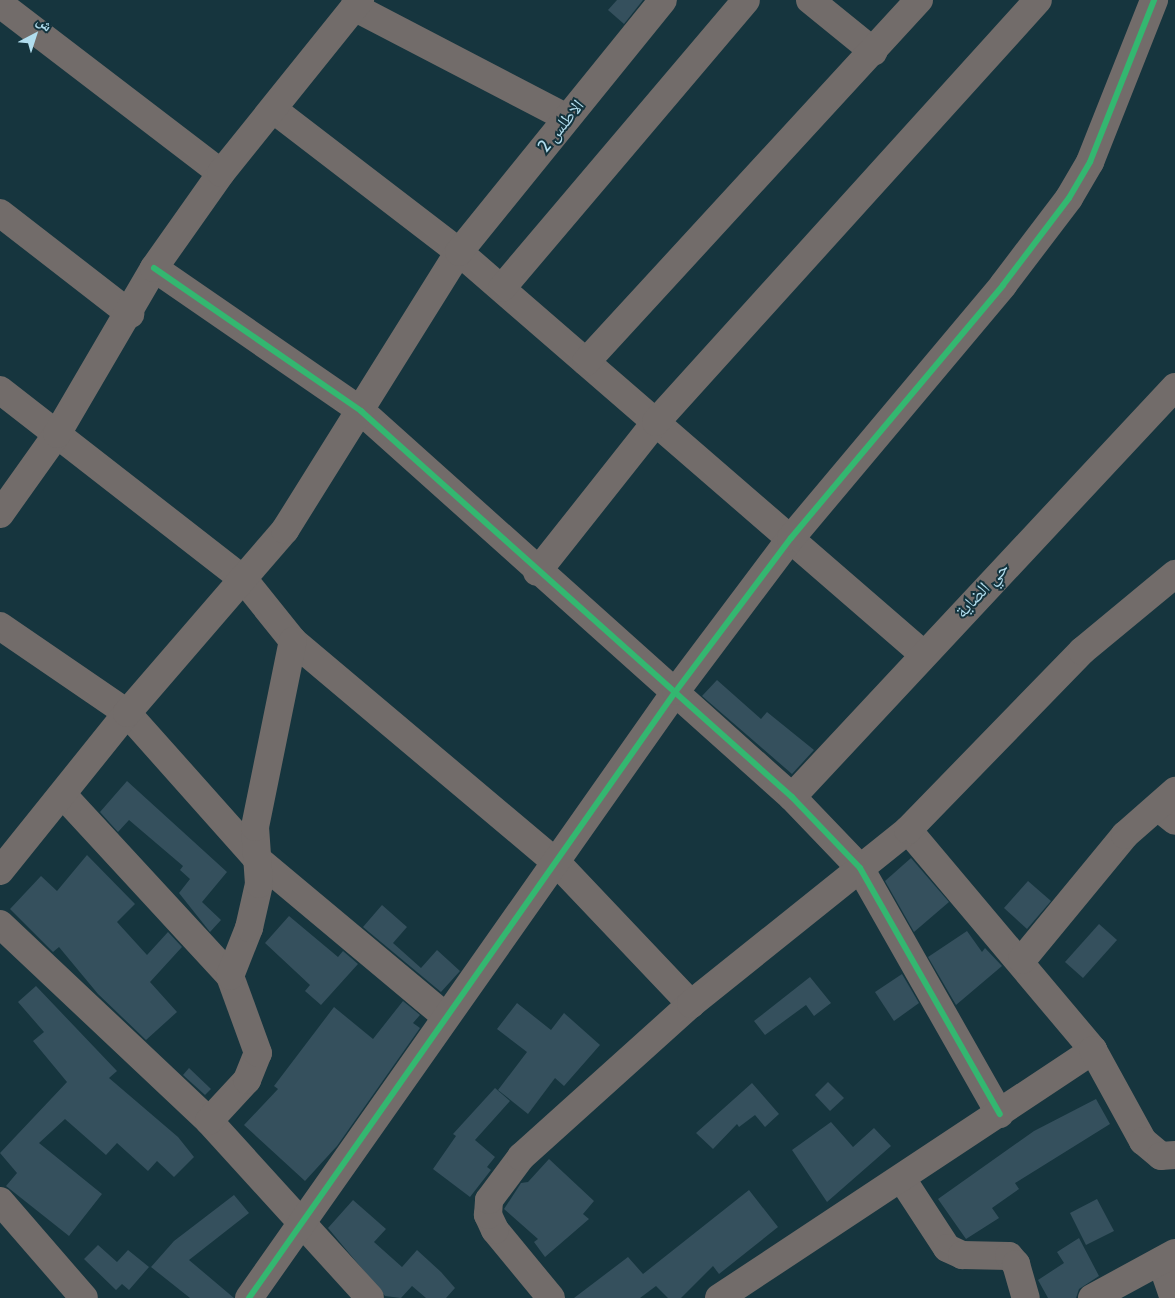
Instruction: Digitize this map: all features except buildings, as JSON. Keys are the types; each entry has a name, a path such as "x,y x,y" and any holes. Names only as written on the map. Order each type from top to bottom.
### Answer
{"street":[{"name":"الاطلس 2","path":"0,871 127,713 244,580 285,530 459,252 663,0"},
{"path":"502,288 746,0"},
{"path":"810,0 874,52"},
{"path":"586,362 874,52 919,0"},
{"path":"537,572 656,422 1038,0"},
{"path":"248,1298 445,1016 557,863 676,691 791,538 1003,285 1069,198 1090,162 1149,2"},
{"path":"0,4 221,173"},
{"path":"0,514 57,434 130,314 154,268 221,173 274,110 357,4 567,118"},
{"path":"274,110 459,252 502,288 922,653"},
{"path":"0,213 130,314"},
{"path":"154,268 361,411 537,572 676,691 792,797 860,868 1000,1114"},
{"name":"حي الضاية","path":"792,797 922,653 1175,386"},
{"path":"0,390 244,580 293,641 557,863 691,1004"},
{"path":"551,1298 495,1230 488,1215 490,1200 521,1157 691,1004 908,830 1082,650 1175,574"},
{"path":"0,626 127,713 256,858 445,1016"},
{"path":"230,976 249,928 259,884 256,858 263,774 293,641"},
{"path":"63,795 230,976 258,1053 247,1080 210,1121"},
{"path":"1022,960 1125,835 1169,806"},
{"path":"908,830 1022,960 1093,1050 1143,1141 1161,1156 1175,1155"},
{"path":"0,924 210,1121 370,1298"},
{"path":"719,1298 756,1287 902,1179 1093,1050"},
{"path":"902,1179 947,1248 962,1255 1009,1256 1016,1264 1026,1298"},
{"path":"0,1201 84,1298"},
{"path":"1092,1298 1168,1257 1174,1298"}],"cycle path":[{"path":"249,1298 676,691 791,538 1003,285 1069,198 1090,162 1154,0"},
{"path":"154,268 361,411 792,797 860,868 1000,1114"}]}
